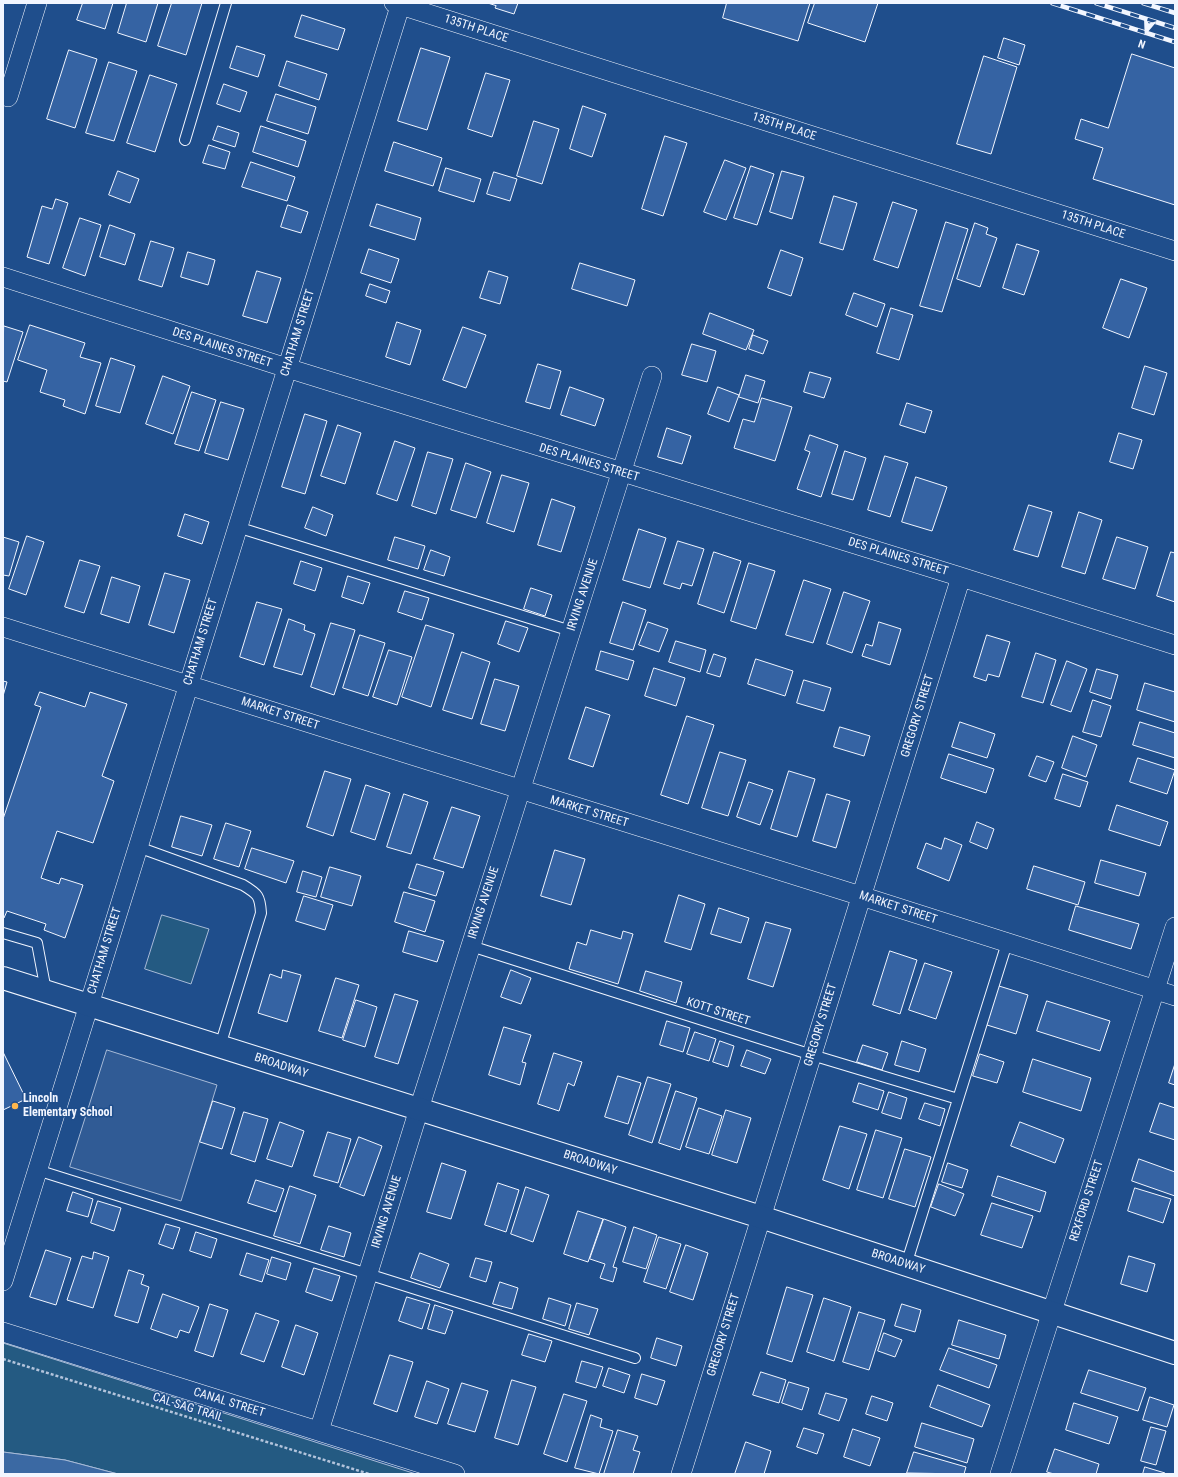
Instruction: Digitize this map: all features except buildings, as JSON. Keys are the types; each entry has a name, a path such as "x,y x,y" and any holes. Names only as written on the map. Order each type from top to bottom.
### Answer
{"street":[{"path":"8,97 37,3"},
{"name":"135TH PLACE","path":"398,4 1175,251"},
{"name":"CHATHAM STREET","path":"3,1281 287,368 398,4"},
{"name":"DES PLAINES STREET","path":"3,277 622,473 961,577 1175,646"},
{"name":"IRVING AVENUE","path":"319,1431 419,1109 652,376"},
{"name":"GREGORY STREET","path":"681,1474 961,577"},
{"name":"MARKET STREET","path":"3,627 1175,996"},
{"name":"REXFORD STREET","path":"1000,1474 1050,1313 1156,990 1175,927"},
{"name":"BROADWAY","path":"3,978 761,1217 1175,1353"},
{"name":"CANAL STREET","path":"3,1332 455,1474"}],"lane":[{"path":"185,140 226,3"},
{"path":"237,527 571,631"},
{"path":"138,847 244,885 256,893 261,901 261,913 220,1046"},
{"path":"3,933 37,943 46,991"},
{"path":"906,1265 1007,943"},
{"name":"KOTT STREET","path":"471,946 812,1055 958,1099"},
{"path":"37,1170 635,1358"}],"path":[{"name":"CAL-SAG TRAIL","path":"3,1359 369,1474"}],"shaded area":[{"path":"162,915 209,929 191,984 145,969"},
{"path":"107,1050 217,1085 181,1201 70,1167"},
{"path":"3,1343 416,1474 118,1474 65,1460 3,1452"},
{"path":"3,1452 65,1460 118,1474 3,1474"}],"railway":[{"path":"1052,3 1175,42"},
{"path":"1096,3 1175,28"},
{"path":"1143,3 1175,13"}],"place":[{"name":"Lincoln Elementary School","path":"15,1106"}]}
